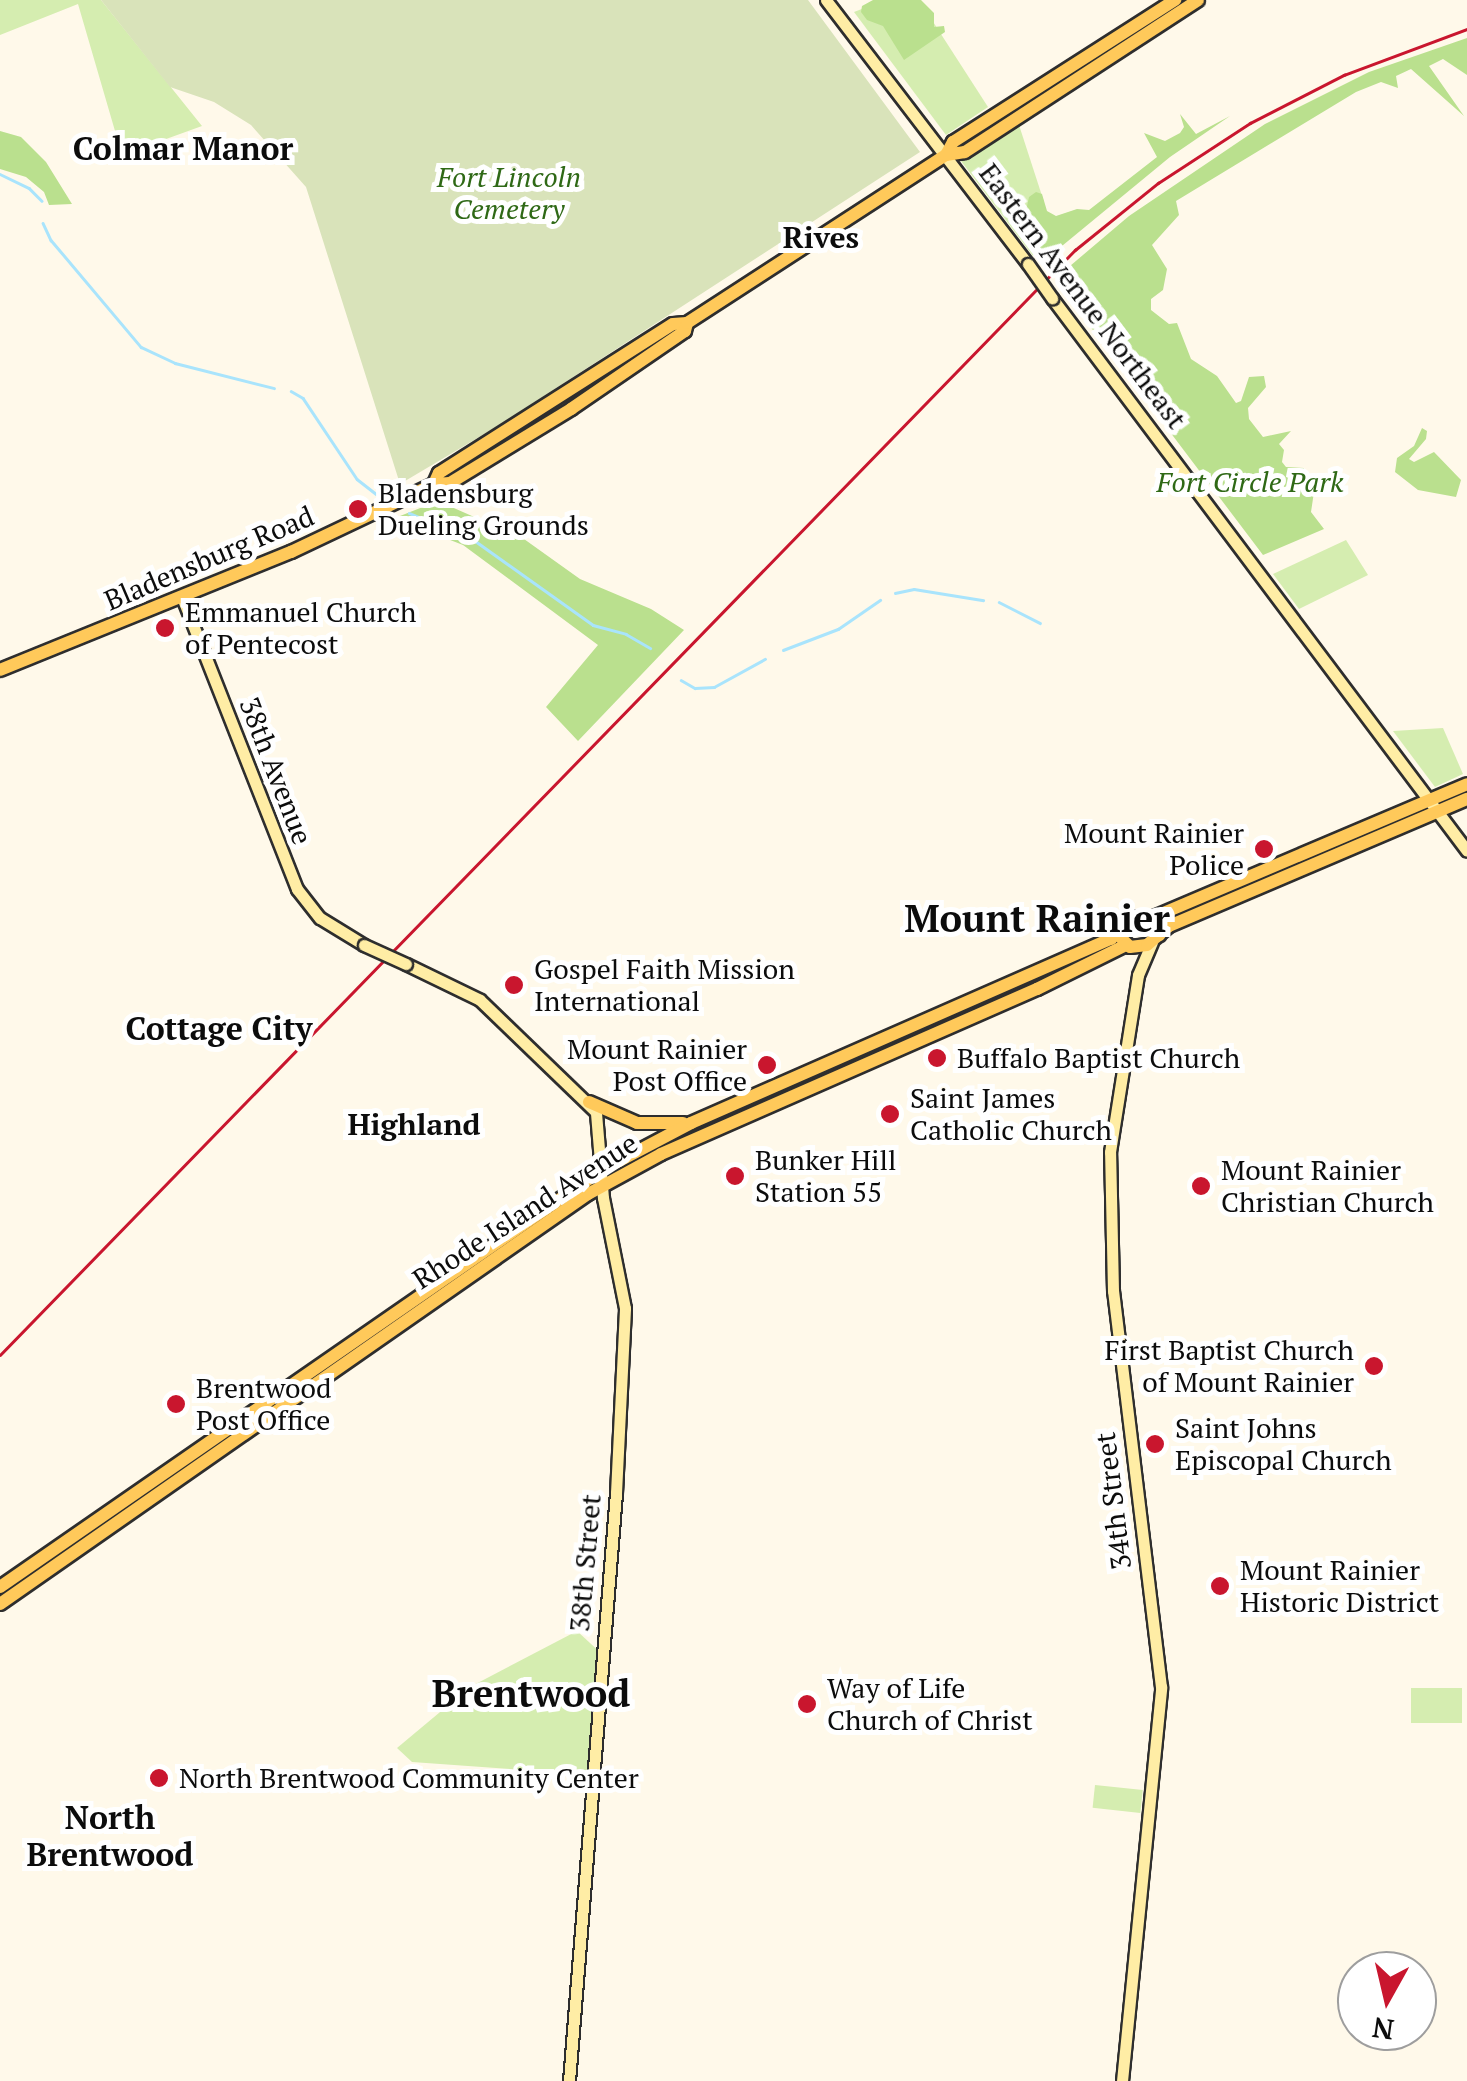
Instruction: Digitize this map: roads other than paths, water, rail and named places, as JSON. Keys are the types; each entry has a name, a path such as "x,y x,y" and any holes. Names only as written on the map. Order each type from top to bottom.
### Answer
{"main road":[{"name":"Eastern Avenue Northeast","path":"826,0 1467,850"},
{"path":"1090,62 1175,0"},
{"path":"1090,62 1198,0"},
{"name":"Bladensburg Road","path":"0,670 291,552 434,484 439,473 673,324 686,324 946,155 952,142 1090,62"},
{"name":"38th Avenue","path":"182,597 297,889 320,918 359,943 480,1000 592,1108"},
{"path":"1467,784 1434,806 1169,926 1156,939 1126,941 1133,917 1154,918 1434,806 1467,799"},
{"path":"1154,918 1156,939"},
{"name":"34th Street","path":"1122,2081 1161,1687 1113,1291 1110,1152 1138,975 1156,939"},
{"name":"34th Street","path":"1126,941 1138,975"},
{"name":"Rhode Island Avenue","path":"0,1587 602,1170 691,1123 1126,941"},
{"name":"Rhode Island Avenue","path":"0,1604 434,1297 601,1186 661,1154 1037,988 1126,941"},
{"path":"592,1108 637,1122 691,1123"},
{"name":"38th Street","path":"569,2081 616,1494 625,1308 601,1186 607,1156 605,1126 592,1108"}],"waterway":[{"path":"0,174 29,188 42,201"},
{"path":"43,223 51,240 141,347 175,363 274,388"},
{"path":"291,391 303,398 357,479 379,496"},
{"path":"409,513 474,540 593,625 626,634 650,648"},
{"path":"895,593 914,589 983,600"},
{"path":"783,650 838,629 880,600"},
{"path":"999,602 1040,623"},
{"path":"681,680 695,688 714,687 765,659"}],"railway":[{"path":"0,1355 1075,250 1158,183 1250,123 1344,75 1467,29"}],"place":[{"name":"Bladensburg Dueling Grounds","path":"358,509"},
{"name":"Emmanuel Church of Pentecost","path":"165,628"},
{"name":"Mount Rainier Police","path":"1264,849"},
{"name":"Gospel Faith Mission International","path":"514,985"},
{"name":"Buffalo Baptist Church","path":"937,1058"},
{"name":"Mount Rainier Post Office","path":"767,1065"},
{"name":"Saint James Catholic Church","path":"890,1114"},
{"name":"Bunker Hill Station 55","path":"735,1176"},
{"name":"Mount Rainier Christian Church","path":"1201,1186"},
{"name":"First Baptist Church of Mount Rainier","path":"1374,1366"},
{"name":"Brentwood Post Office","path":"176,1404"},
{"name":"Saint Johns Episcopal Church","path":"1155,1444"},
{"name":"Mount Rainier Historic District","path":"1220,1586"},
{"name":"Way of Life Church of Christ","path":"807,1704"},
{"name":"North Brentwood Community Center","path":"159,1778"}],"district":[{"name":"Colmar Manor","path":"183,148"},
{"name":"Rives","path":"821,237"},
{"name":"Mount Rainier","path":"1037,919"},
{"name":"Cottage City","path":"219,1028"},
{"name":"Highland","path":"414,1124"},
{"name":"Brentwood","path":"531,1694"},
{"name":"North Brentwood","path":"110,1836"}],"park label":[{"name":"Fort Lincoln Cemetery","path":"509,193"},
{"name":"Fort Circle Park","path":"1250,482"}]}
